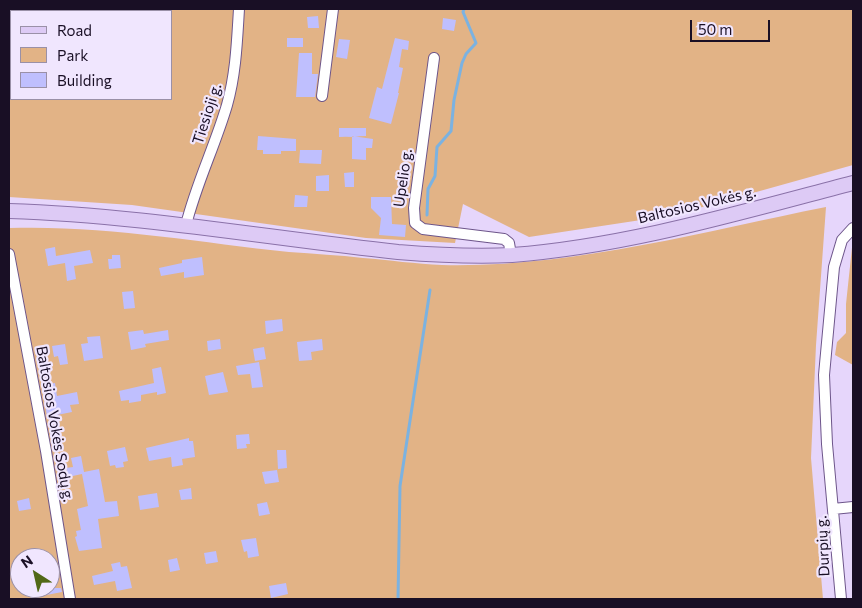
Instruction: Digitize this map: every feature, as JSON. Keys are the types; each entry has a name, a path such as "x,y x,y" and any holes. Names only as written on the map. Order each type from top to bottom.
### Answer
{"main road":[{"name":"Baltosios Vokės g.","path":"9,211 93,216 186,225 398,252 440,255 511,255 631,237 704,221 853,183"}],"street":[{"name":"Tiesioji g.","path":"186,225 198,181 231,89 239,9"},
{"path":"322,96 333,9"},
{"name":"Upelio g.","path":"434,58 414,208 415,223 423,229 504,239 509,243 511,255"},
{"path":"833,509 824,408 827,332 837,253 842,240 853,228"},
{"name":"Baltosios Vokės Sodų g.","path":"9,254 46,451 70,599"},
{"name":"Durpių g.","path":"842,599 833,509 853,508"}],"green space":[{"path":"9,9 853,9 853,165 674,215 529,237 463,204 455,243 366,238 132,205 9,197"},
{"path":"826,207 816,345 811,458 823,599 9,599 9,228 80,229 149,235 289,252 442,265 539,261 587,255"},
{"path":"853,238 853,365 835,355 837,342 846,333 846,304"}],"building":[{"path":"318,16 319,28 308,28 307,17"},
{"path":"443,18 456,20 454,31 442,29"},
{"path":"287,38 303,38 303,47 287,47"},
{"path":"395,38 409,41 408,50 402,49 399,67 403,68 391,124 369,118 377,87 382,89"},
{"path":"339,39 350,40 347,59 336,57"},
{"path":"299,53 312,53 312,74 318,74 315,97 296,97"},
{"path":"339,128 366,128 366,136 339,137"},
{"path":"258,136 296,139 296,151 281,151 281,154 263,154 263,150 257,150"},
{"path":"352,136 373,139 372,148 366,148 366,160 352,159"},
{"path":"300,150 322,150 321,164 299,163"},
{"path":"354,172 354,187 345,187 344,173"},
{"path":"329,175 329,191 316,191 316,176"},
{"path":"295,195 308,196 307,207 294,207"},
{"path":"371,197 391,197 392,224 406,225 405,237 379,235 381,218 371,208"},
{"path":"55,247 56,256 90,250 93,263 74,266 76,279 67,281 65,263 48,266 45,249"},
{"path":"112,255 120,255 121,268 109,269 108,259 112,259"},
{"path":"202,257 204,275 184,278 184,272 161,276 159,268 182,263 182,260"},
{"path":"133,291 135,308 124,309 122,292"},
{"path":"282,319 283,331 266,334 265,321"},
{"path":"143,330 144,334 168,330 169,340 145,344 146,347 131,350 128,332"},
{"path":"100,336 103,358 84,361 81,344 88,343 87,337"},
{"path":"220,339 221,349 208,351 207,341"},
{"path":"322,339 323,350 311,352 312,360 299,361 297,342"},
{"path":"65,344 68,364 60,365 58,356 54,357 52,346"},
{"path":"264,347 266,359 255,361 253,349"},
{"path":"259,362 263,387 252,388 250,374 238,375 236,366"},
{"path":"161,367 166,393 157,395 157,392 141,395 141,401 129,403 129,400 121,401 119,391 154,383 152,369"},
{"path":"223,372 228,392 209,395 205,376"},
{"path":"55,383 57,396 77,392 79,404 70,405 72,412 47,417 42,385"},
{"path":"249,434 250,444 246,444 247,448 237,449 236,435"},
{"path":"189,438 189,441 193,441 195,457 182,459 183,465 172,467 171,457 149,461 146,448"},
{"path":"125,447 128,461 123,462 124,467 116,468 115,465 110,466 107,451"},
{"path":"277,450 286,450 287,468 278,469"},
{"path":"81,456 84,472 99,469 105,502 117,501 119,516 98,519 102,548 79,551 75,537 77,536 76,531 81,530 77,509 88,506 82,474 68,477 66,468 73,467 71,458"},
{"path":"277,470 279,482 265,484 262,472"},
{"path":"191,488 192,499 181,500 179,490"},
{"path":"157,493 159,507 140,510 138,496"},
{"path":"29,498 31,509 19,511 17,501"},
{"path":"267,502 270,514 259,516 257,504"},
{"path":"256,538 259,556 248,558 247,551 244,552 241,540"},
{"path":"216,551 218,562 206,564 204,553"},
{"path":"177,558 180,570 170,572 168,560"},
{"path":"120,562 121,567 127,566 132,588 117,591 115,581 94,585 92,576 113,571 111,564"},
{"path":"286,583 288,594 271,598 269,586"}],"waterway":[{"path":"427,215 428,189 435,176 437,147 451,131 454,100 462,63 466,54 476,43 463,12 464,9"},
{"path":"398,599 400,486 430,290"}]}
